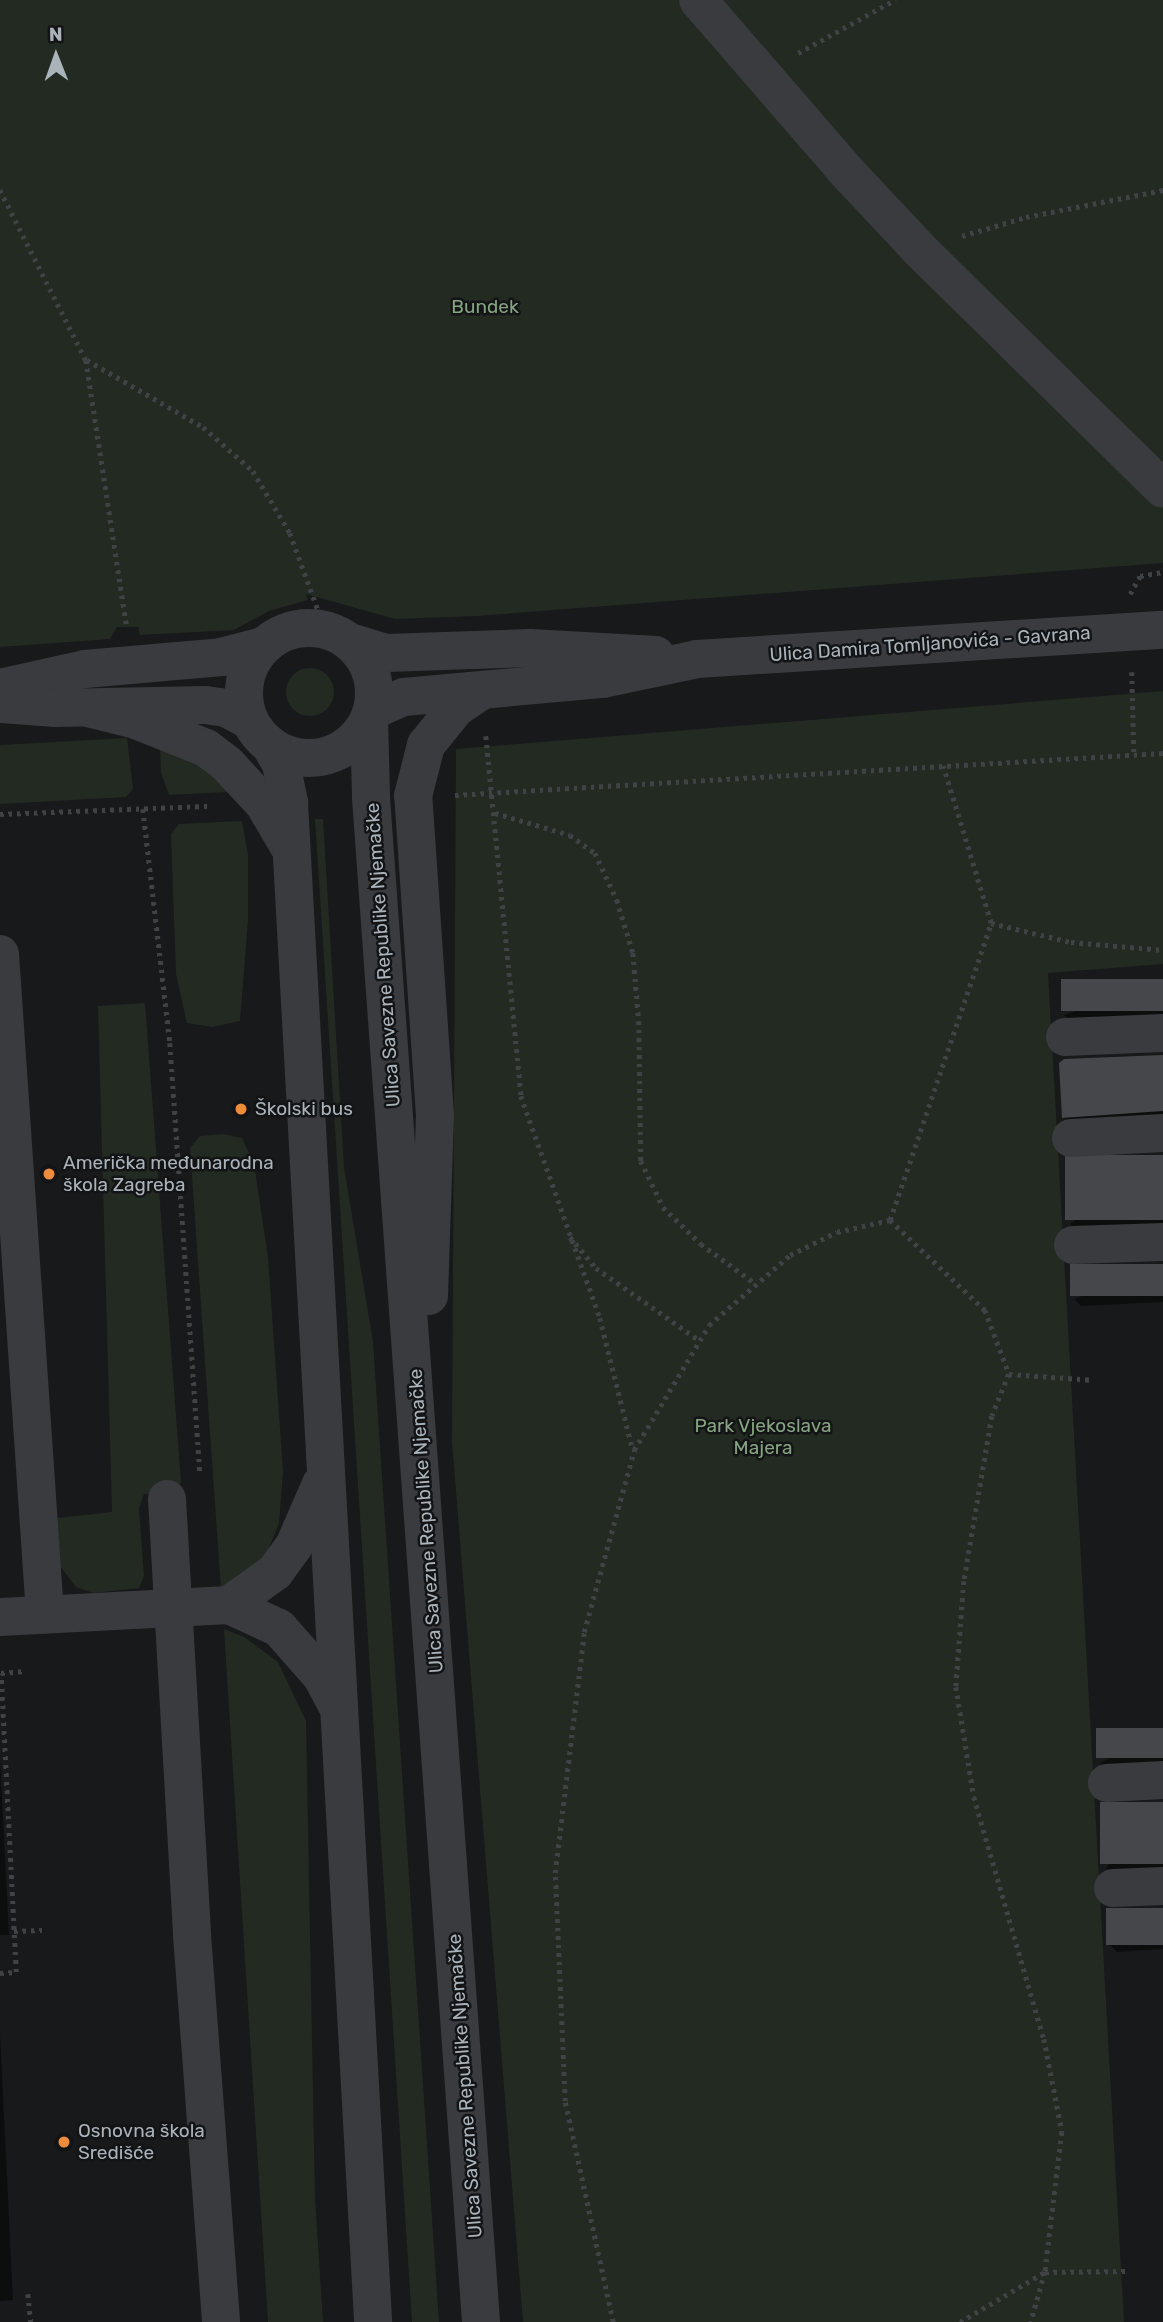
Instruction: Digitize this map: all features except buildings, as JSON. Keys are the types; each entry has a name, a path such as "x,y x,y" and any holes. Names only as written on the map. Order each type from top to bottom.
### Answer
{"street":[{"path":"698,0 764,72 845,170 922,251 1163,489"},
{"path":"0,688 85,669 221,657 263,646 298,628 336,633 352,643 370,667 371,715 344,749 326,756 306,758 260,733 226,708 205,705 88,708 0,704"},
{"name":"Ulica Damira Tomljanovića - Gavrana","path":"352,643 386,653 552,648 697,659 1163,630"},
{"path":"263,646 247,671 244,685 260,733 287,782 293,855 313,1187 324,1476 373,2322"},
{"name":"Ulica Damira Tomljanovića - Gavrana","path":"371,715 404,697 484,708 697,659"},
{"path":"88,708 173,733 216,756 264,804 293,855"},
{"path":"419,1413 436,1167 413,796 425,745 456,708 484,708"},
{"name":"Ulica Savezne Republike Njemačke","path":"371,715 370,780 419,1413 481,2322"},
{"path":"0,954 45,1614"},
{"path":"1065,1037 1163,1032"},
{"path":"1071,1138 1163,1133"},
{"path":"1073,1245 1163,1242"},
{"path":"229,1605 275,1572 309,1516 324,1476"},
{"path":"167,1499 192,1935 220,2322"},
{"path":"0,1617 229,1605 279,1629 322,1677 337,1706"},
{"path":"1107,1783 1163,1780"},
{"path":"1113,1888 1163,1886"}],"path":[{"path":"764,72 895,0"},
{"path":"0,190 86,360 128,629"},
{"path":"922,251 1026,217 1163,190"},
{"path":"86,360 202,427 253,471 290,533 318,610"},
{"path":"1130,599 1131,586 1140,576 1163,572"},
{"path":"1132,683 1134,755"},
{"path":"484,708 521,1096 567,1234 600,1318 634,1450"},
{"path":"446,796 1163,753"},
{"path":"890,1220 991,923 943,766"},
{"path":"0,814 226,805"},
{"path":"495,813 570,835 595,853 617,900 633,953 639,1021 640,1161 663,1206 701,1244 756,1284"},
{"path":"991,923 1071,942 1163,950"},
{"path":"613,2322 565,2101 555,1873 584,1632 634,1450 709,1325 790,1255 837,1232 890,1220"},
{"path":"890,1220 985,1310 1009,1374 992,1416 964,1581 956,1687 974,1797 1044,2039 1062,2133 1045,2272 1031,2322"},
{"path":"567,1234 596,1268 699,1340"},
{"path":"1009,1374 1094,1380"},
{"path":"0,1973 16,1972 1,1672 24,1671"},
{"path":"14,1931 42,1930"},
{"path":"960,2322 1045,2272 1129,2271"},
{"path":"28,2294 31,2322"}],"green space":[{"name":"Bundek","path":"0,0 1163,0 1163,563 477,616 395,619 306,594 308,600 269,611 234,630 140,635 138,627 117,627 110,639 0,647"},
{"path":"310,668 327,675 334,692 327,709 310,716 293,709 286,692 293,675"},
{"name":"Park Vjekoslava Majera","path":"1163,691 1163,964 1048,973 1124,2322 523,2322 452,1442 456,749"},
{"path":"127,738 133,789 126,797 0,804 0,745"},
{"path":"160,746 186,754 222,782 226,792 169,795 161,773"},
{"path":"315,819 323,819 344,1167 373,1342 439,2322 412,2322"},
{"path":"242,821 248,855 248,920 240,1021 212,1027 187,1023 176,974 171,834 179,824"},
{"path":"145,1003 181,1482 175,1492 144,1494 139,1508 144,1576 139,1588 93,1593 76,1587 60,1566 57,1518 112,1512 98,1006"},
{"path":"223,1134 242,1138 254,1164 268,1257 283,1472 279,1523 267,1553 253,1576 221,1590 190,1148 200,1136"},
{"path":"224,1629 244,1637 278,1662 306,1721 315,2198 323,2322 268,2322"}],"place":[{"name":"Školski bus","path":"241,1109"},
{"name":"Američka međunarodna škola Zagreba","path":"49,1174"},
{"name":"Osnovna škola Središće","path":"64,2142"}]}
